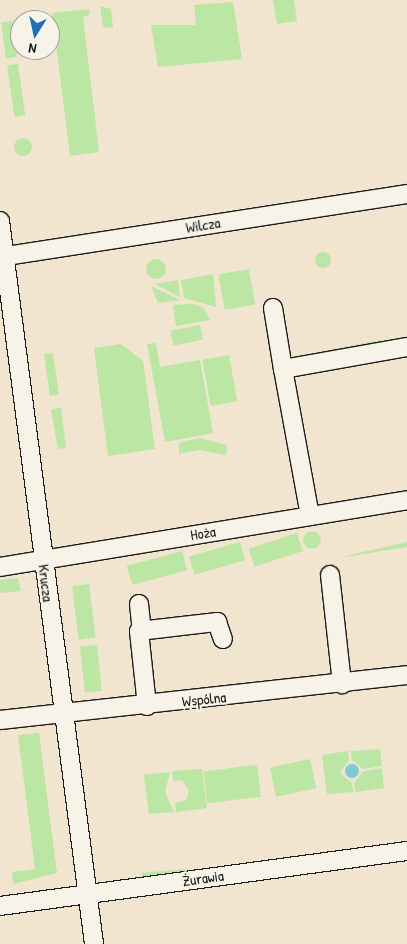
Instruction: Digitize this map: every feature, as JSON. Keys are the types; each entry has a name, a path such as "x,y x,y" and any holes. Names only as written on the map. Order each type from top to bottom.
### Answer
{"street":[{"name":"Wilcza","path":"2,257 407,194"},
{"name":"Krucza","path":"0,221 2,257 65,714 94,944"},
{"path":"273,308 310,516"},
{"path":"283,369 407,347"},
{"name":"Hoża","path":"0,566 407,500"},
{"path":"330,575 342,684"},
{"path":"139,604 147,706"},
{"path":"142,631 217,622 223,639"},
{"name":"Wspólna","path":"0,720 147,706 407,675"},
{"name":"Żurawia","path":"0,906 407,851"}],"green space":[{"path":"273,0 294,0 297,21 277,24"},
{"path":"233,2 242,59 158,67 151,25 196,25 194,5"},
{"path":"100,6 111,9 113,28 103,27"},
{"path":"89,9 90,15 83,17 99,152 70,156 58,60 60,60 60,12"},
{"path":"10,21 10,58 6,58 1,23"},
{"path":"18,64 25,115 14,117 7,66"},
{"path":"23,138 29,141 32,147 29,153 23,156 17,153 14,147 17,141"},
{"path":"320,252 326,252 331,257 329,266 320,268 315,263 315,257"},
{"path":"152,259 160,259 166,265 166,273 160,279 152,279 146,273 146,265"},
{"path":"249,269 255,304 225,310 218,274"},
{"path":"213,274 216,307 184,298 181,280"},
{"path":"178,280 180,297 155,284"},
{"path":"151,286 180,300 158,303"},
{"path":"193,304 203,307 210,320 176,326 173,305"},
{"path":"200,325 203,340 173,345 171,331"},
{"path":"380,340 381,345 304,360 303,355"},
{"path":"156,343 160,367 200,360 213,433 165,442 147,344"},
{"path":"121,344 143,361 155,449 108,456 94,348"},
{"path":"53,353 59,395 50,396 44,354"},
{"path":"229,355 237,401 211,406 202,360"},
{"path":"61,407 66,448 58,449 51,410"},
{"path":"199,438 227,445 226,455 199,450 179,454 179,443"},
{"path":"312,531 318,534 321,540 318,546 312,549 306,546 303,540 306,534"},
{"path":"297,533 303,551 254,567 248,549"},
{"path":"240,542 245,560 194,575 189,557"},
{"path":"407,542 407,547 345,557 345,556"},
{"path":"182,551 187,570 132,585 127,566"},
{"path":"18,578 21,591 0,593 0,580"},
{"path":"89,584 96,638 79,640 72,586"},
{"path":"97,645 102,691 85,693 80,647"},
{"path":"39,733 57,873 13,884 12,872 35,869 18,735"},
{"path":"380,749 382,766 363,769 352,760 351,751"},
{"path":"348,751 349,760 340,773 352,783 353,792 327,794 322,755"},
{"path":"310,759 316,788 276,797 270,768"},
{"path":"257,765 261,797 207,803 203,772"},
{"path":"382,768 384,788 355,792 354,783 364,771"},
{"path":"202,769 207,808 176,812 175,803 186,800 189,791 182,780 173,781 172,771"},
{"path":"170,772 165,792 174,812 149,814 144,775"},
{"path":"185,869 188,872 142,878 141,873"}],"water":[{"path":"349,764 355,764 359,771 355,778 349,778 345,774 345,768"}]}
